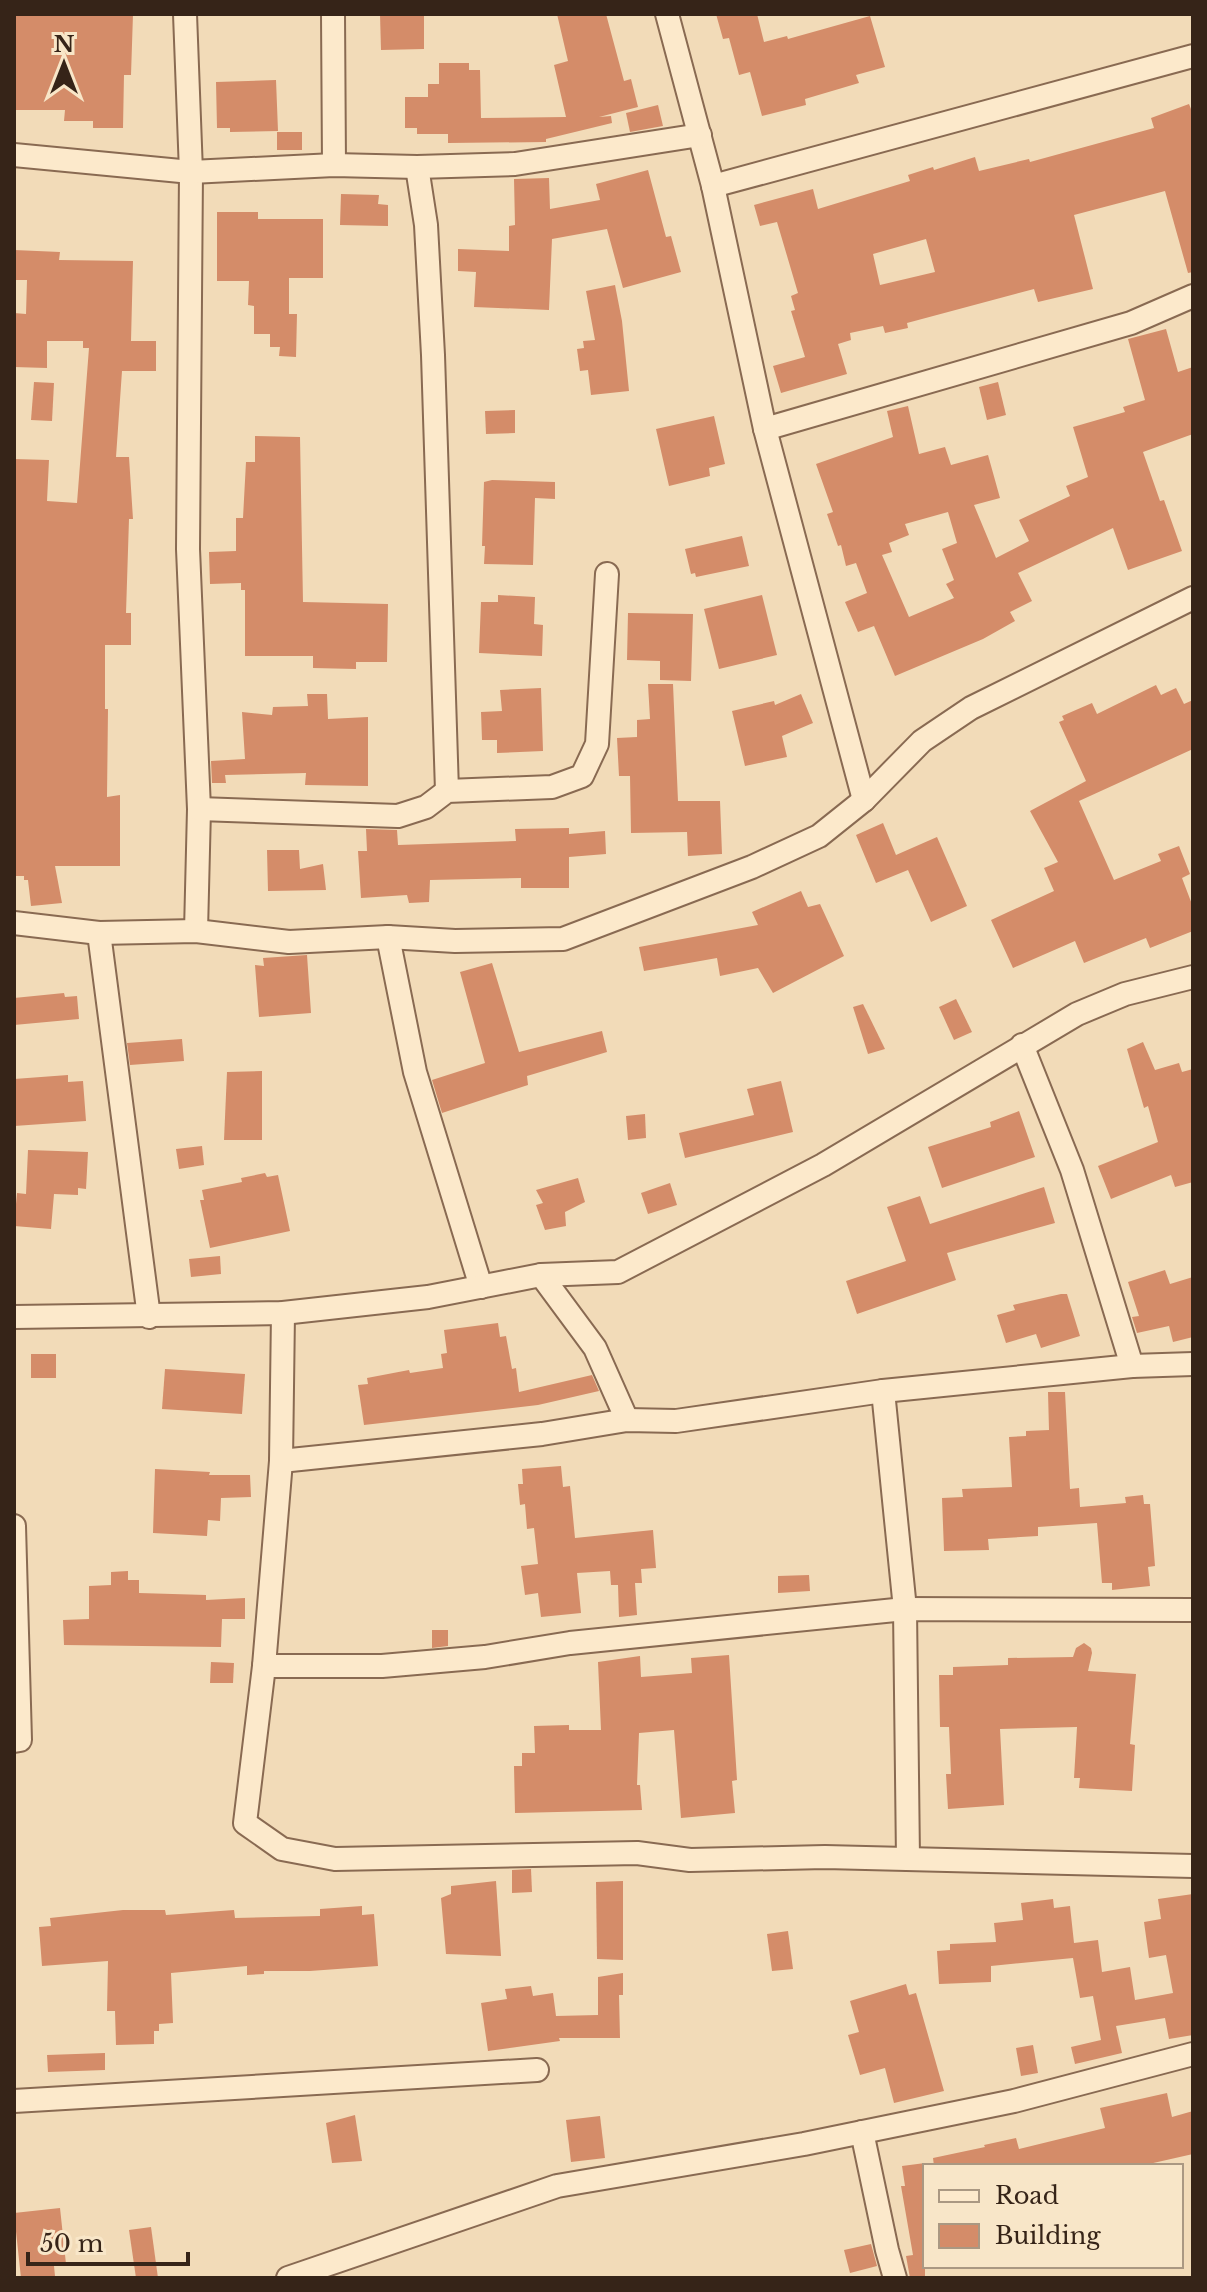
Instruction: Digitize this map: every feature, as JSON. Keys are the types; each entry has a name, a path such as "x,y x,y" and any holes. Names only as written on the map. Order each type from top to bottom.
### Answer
{"street":[{"path":"185,14 191,172 188,549 199,809 196,931"},
{"path":"333,14 334,165"},
{"path":"667,14 713,186 765,429 864,800"},
{"path":"713,186 1193,56"},
{"path":"14,155 191,172 334,165 417,167 515,164 700,135"},
{"path":"417,167 426,225 433,355 447,791"},
{"path":"765,429 1131,323 1193,296"},
{"path":"199,809 398,816 426,807 447,791 552,787 582,776 597,744 607,574"},
{"path":"14,923 99,933 196,931 289,942 388,937 455,941 563,939 752,867 819,836 864,800 922,741 971,708 1193,598"},
{"path":"99,933 149,1317"},
{"path":"388,937 415,1072 481,1287"},
{"path":"14,1317 283,1313 428,1297 541,1275 618,1272 823,1165 1077,1014 1125,994 1193,977"},
{"path":"1022,1045 1072,1170 1132,1366"},
{"path":"541,1275 595,1348 627,1420"},
{"path":"283,1313 281,1461 264,1666 245,1823 282,1849 335,1859 637,1853 690,1860 825,1857 1193,1866"},
{"path":"281,1461 542,1434 627,1420 676,1421 883,1391 1132,1366 1193,1364"},
{"path":"883,1391 905,1609 908,1859"},
{"path":"14,1526 20,1740 14,1741"},
{"path":"264,1666 382,1666 485,1657 570,1643 905,1609 1193,1610"},
{"path":"288,2278 557,2186 862,2132 1014,2101 1193,2054"},
{"path":"14,2101 537,2070"},
{"path":"862,2132 895,2278"}],"building":[{"path":"14,14 133,14 131,75 124,75 123,128 93,128 93,121 64,121 65,110 14,110"},
{"path":"380,14 424,14 424,49 381,50"},
{"path":"557,14 606,14 624,81 631,79 638,107 599,117 611,116 612,123 546,139 546,142 448,143 448,134 417,134 417,128 405,128 405,97 428,97 428,84 439,84 439,63 469,63 469,70 480,70 481,118 566,117 554,65 568,61"},
{"path":"716,14 757,14 764,42 787,36 788,39 870,16 885,67 856,75 859,83 805,99 806,105 762,116 750,72 739,75 729,38 723,39"},
{"path":"276,80 278,131 230,132 230,128 217,128 216,82"},
{"path":"1189,104 1193,114 1193,272 1188,273 1165,191 1074,215 1093,289 1038,302 1034,289 907,323 908,328 885,333 883,326 850,333 851,340 838,344 847,374 781,393 773,366 805,357 791,311 795,310 791,296 798,293 777,222 760,226 754,205 813,189 818,209 910,181 908,175 975,157 979,171 1029,159 1030,162 1154,128 1151,118","holes":["926,239 935,272 880,285 873,254"]},
{"path":"658,105 663,126 630,132 626,113"},
{"path":"277,132 302,132 302,150 277,150"},
{"path":"648,170 666,237 671,236 681,272 623,288 607,229 552,239 549,310 474,307 476,272 458,271 458,249 509,251 509,226 515,225 514,179 549,178 550,209 600,200 596,184"},
{"path":"341,194 379,195 378,204 388,205 388,226 340,225"},
{"path":"217,212 258,212 258,219 323,219 323,278 289,278 289,314 297,314 296,357 279,356 280,347 270,347 270,334 254,334 254,306 248,305 249,281 217,281"},
{"path":"14,250 60,252 59,260 133,261 131,341 156,341 156,371 122,371 116,457 129,457 133,519 129,519 126,613 131,613 131,645 105,645 107,797 120,795 120,866 55,866 62,903 31,906 28,880 24,880 24,876 14,876 14,459 49,460 47,501 77,503 89,348 83,348 83,341 47,341 47,368 14,367 14,313 26,314 27,280 14,280"},
{"path":"615,285 629,391 591,395 588,370 580,371 577,349 584,348 583,341 595,340 586,291"},
{"path":"1166,329 1178,372 1193,367 1193,434 1143,452 1182,551 1128,570 1113,528 1018,573 1032,601 1010,612 1015,621 983,639 895,676 874,626 858,632 845,602 867,593 856,563 846,566 841,545 838,546 827,514 833,512 816,464 893,437 887,411 908,406 919,454 945,447 951,465 988,455 1000,498 974,505 996,558 1029,541 1019,520 1070,496 1066,486 1088,477 1073,427 1125,412 1123,407 1145,400 1128,339","holes":["948,512 957,543 942,549 954,580 946,584 954,598 909,617 882,555 892,552 889,543 909,535 905,524"]},
{"path":"34,382 54,383 52,421 31,420"},
{"path":"998,382 1006,415 987,420 979,387"},
{"path":"515,410 515,433 486,434 485,411"},
{"path":"714,416 725,464 709,468 710,476 669,486 656,429"},
{"path":"255,436 300,437 303,602 388,604 387,662 356,662 356,669 313,668 313,656 245,656 245,590 241,590 241,583 210,584 209,552 236,551 236,518 243,518 246,462 255,462"},
{"path":"484,482 555,482 555,499 535,498 533,565 484,564"},
{"path":"742,536 749,566 696,577 695,573 691,574 685,549"},
{"path":"498,595 535,597 534,624 543,625 542,656 479,653 481,602 498,602"},
{"path":"762,595 777,655 719,669 704,609"},
{"path":"628,613 693,614 691,681 660,680 660,661 627,660"},
{"path":"648,684 673,684 678,801 720,801 722,854 688,856 687,832 631,833 630,776 619,776 617,738 637,737 637,720 650,719"},
{"path":"1156,685 1161,695 1176,688 1184,704 1193,700 1193,749 1079,801 1114,880 1161,861 1158,854 1179,846 1190,874 1182,878 1193,907 1193,931 1150,948 1146,938 1084,963 1075,941 1013,968 991,920 1054,891 1044,868 1058,862 1030,811 1086,781 1059,722 1064,720 1062,716 1092,703 1097,714"},
{"path":"541,688 543,751 497,753 497,740 482,740 481,712 502,711 500,690"},
{"path":"307,694 327,694 328,719 368,717 368,786 305,785 306,773 225,775 226,783 212,783 211,761 245,759 242,712 272,715 273,707 308,706"},
{"path":"801,694 813,723 782,736 787,757 745,766 732,711 774,701 775,705"},
{"path":"883,823 896,855 937,837 967,906 931,922 908,870 876,883 856,835"},
{"path":"569,828 569,834 605,831 606,854 569,857 569,888 521,888 521,878 430,880 429,902 409,903 407,895 361,898 358,851 367,851 366,829 397,830 398,845 516,841 515,829"},
{"path":"267,850 299,850 300,869 323,864 326,890 268,891"},
{"path":"801,891 808,907 820,904 844,956 773,993 758,968 720,976 717,958 644,971 639,947 758,925 752,912"},
{"path":"307,955 311,1013 259,1017 255,965 264,966 263,958"},
{"path":"492,963 519,1052 602,1031 607,1052 527,1076 528,1085 442,1113 432,1080 485,1063 460,972"},
{"path":"64,993 65,997 77,996 79,1019 14,1025 14,998"},
{"path":"956,999 972,1032 954,1040 939,1007"},
{"path":"863,1004 885,1049 868,1054 853,1007"},
{"path":"182,1039 184,1061 130,1065 127,1043"},
{"path":"1143,1042 1155,1070 1179,1063 1182,1072 1193,1069 1193,1182 1175,1187 1171,1175 1111,1199 1098,1166 1158,1142 1148,1106 1144,1108 1127,1049"},
{"path":"262,1071 262,1140 224,1140 227,1072"},
{"path":"68,1075 68,1082 83,1081 86,1121 14,1126 14,1079"},
{"path":"781,1081 793,1132 685,1158 679,1133 754,1115 747,1089"},
{"path":"1019,1111 1035,1157 942,1188 928,1147 991,1127 990,1122"},
{"path":"645,1114 646,1138 628,1140 626,1116"},
{"path":"202,1146 204,1165 179,1169 176,1149"},
{"path":"28,1150 88,1152 86,1189 78,1188 78,1195 54,1194 51,1229 14,1226 17,1193 26,1194"},
{"path":"265,1173 267,1177 278,1175 290,1231 210,1248 200,1200 204,1200 202,1190 242,1182 241,1178"},
{"path":"578,1178 585,1202 565,1212 566,1226 545,1230 536,1205 543,1203 536,1190"},
{"path":"670,1183 677,1205 648,1214 641,1193"},
{"path":"1044,1187 1055,1223 947,1253 956,1280 857,1314 846,1281 906,1261 887,1207 920,1196 930,1224"},
{"path":"220,1256 221,1274 191,1277 189,1259"},
{"path":"1165,1270 1170,1284 1193,1277 1193,1337 1173,1342 1169,1326 1137,1333 1132,1317 1139,1316 1128,1282"},
{"path":"1067,1294 1080,1336 1041,1348 1036,1334 1006,1343 997,1315 1015,1310 1013,1305"},
{"path":"498,1323 500,1337 506,1336 512,1369 516,1368 519,1392 592,1375 599,1391 538,1405 364,1425 358,1385 368,1384 367,1378 409,1370 410,1373 443,1368 441,1354 447,1353 444,1330"},
{"path":"31,1354 56,1354 56,1378 31,1378"},
{"path":"165,1369 245,1374 242,1414 162,1409"},
{"path":"1048,1392 1065,1392 1070,1489 1079,1488 1080,1507 1126,1503 1125,1497 1143,1495 1144,1504 1150,1504 1155,1566 1148,1567 1150,1586 1112,1590 1112,1583 1102,1583 1097,1523 1038,1527 1038,1536 988,1539 989,1550 944,1551 942,1498 963,1497 962,1489 1012,1487 1009,1437 1026,1436 1026,1431 1049,1430"},
{"path":"561,1466 563,1487 570,1486 575,1538 653,1530 656,1568 641,1569 642,1583 635,1583 637,1615 619,1617 618,1585 611,1585 610,1571 577,1573 581,1613 541,1617 538,1593 525,1595 521,1566 538,1564 534,1528 527,1529 525,1504 520,1505 518,1484 523,1484 522,1469"},
{"path":"155,1469 210,1472 209,1475 250,1475 251,1497 221,1498 220,1521 208,1520 207,1536 153,1533"},
{"path":"128,1571 128,1580 139,1580 139,1593 206,1595 206,1600 245,1598 245,1619 222,1619 221,1647 64,1645 63,1620 89,1619 89,1586 111,1585 111,1572"},
{"path":"809,1575 810,1591 778,1593 778,1576"},
{"path":"432,1630 448,1630 448,1646 432,1648"},
{"path":"1084,1643 1092,1653 1088,1671 1136,1674 1130,1744 1135,1745 1132,1791 1079,1788 1080,1778 1074,1778 1077,1727 1000,1729 1004,1805 948,1809 946,1774 951,1774 949,1727 940,1727 939,1675 953,1675 953,1667 1008,1665 1008,1658 1073,1657 1076,1648"},
{"path":"729,1655 737,1780 732,1781 735,1813 681,1818 674,1730 639,1733 637,1785 640,1785 642,1810 515,1813 514,1766 522,1766 522,1753 535,1753 534,1726 569,1725 569,1730 601,1730 598,1662 640,1656 641,1677 692,1673 691,1658"},
{"path":"211,1662 234,1663 233,1683 210,1683"},
{"path":"531,1869 532,1892 512,1893 512,1870"},
{"path":"496,1881 501,1956 446,1954 441,1898 451,1894 451,1886"},
{"path":"623,1881 623,1960 597,1959 596,1882"},
{"path":"1193,1894 1193,2035 1169,2039 1165,2018 1116,2026 1122,2053 1075,2064 1071,2047 1101,2040 1093,1996 1080,1998 1073,1958 991,1966 991,1982 939,1984 937,1951 950,1950 950,1944 996,1942 994,1923 1023,1920 1021,1903 1053,1899 1054,1908 1070,1906 1074,1943 1098,1940 1102,1972 1130,1967 1135,2000 1173,1993 1166,1955 1149,1958 1144,1922 1161,1919 1158,1899"},
{"path":"362,1906 362,1915 374,1914 378,1966 264,1971 264,1974 247,1975 247,1966 171,1973 173,2023 159,2024 159,2031 154,2031 154,2044 116,2045 115,2011 107,2011 108,1961 42,1966 39,1927 51,1926 50,1918 123,1910 165,1910 166,1915 234,1910 235,1918 320,1916 320,1909"},
{"path":"788,1931 793,1969 772,1971 767,1934"},
{"path":"623,1973 623,1995 619,1995 620,2038 559,2038 560,2041 488,2051 481,2003 507,1999 505,1989 531,1986 533,1996 553,1993 556,2016 598,2015 598,1977"},
{"path":"906,1984 909,1995 916,1993 944,2091 894,2103 885,2068 860,2075 848,2035 859,2032 850,2001"},
{"path":"1033,2045 1038,2073 1021,2076 1016,2048"},
{"path":"105,2053 105,2070 48,2072 47,2055"},
{"path":"1167,2093 1172,2117 1193,2111 1193,2154 1149,2164 934,2164 933,2158 1016,2138 1019,2149 1105,2128 1100,2108"},
{"path":"355,2115 362,2161 332,2163 326,2123"},
{"path":"600,2116 605,2158 571,2162 566,2120"},
{"path":"925,2163 925,2278 910,2278 906,2256 913,2255 901,2186 905,2186 902,2166"},
{"path":"60,2208 66,2264 54,2266 55,2276 21,2278 14,2213"},
{"path":"151,2227 158,2278 136,2278 129,2230"},
{"path":"871,2244 877,2266 850,2273 844,2250"}]}
